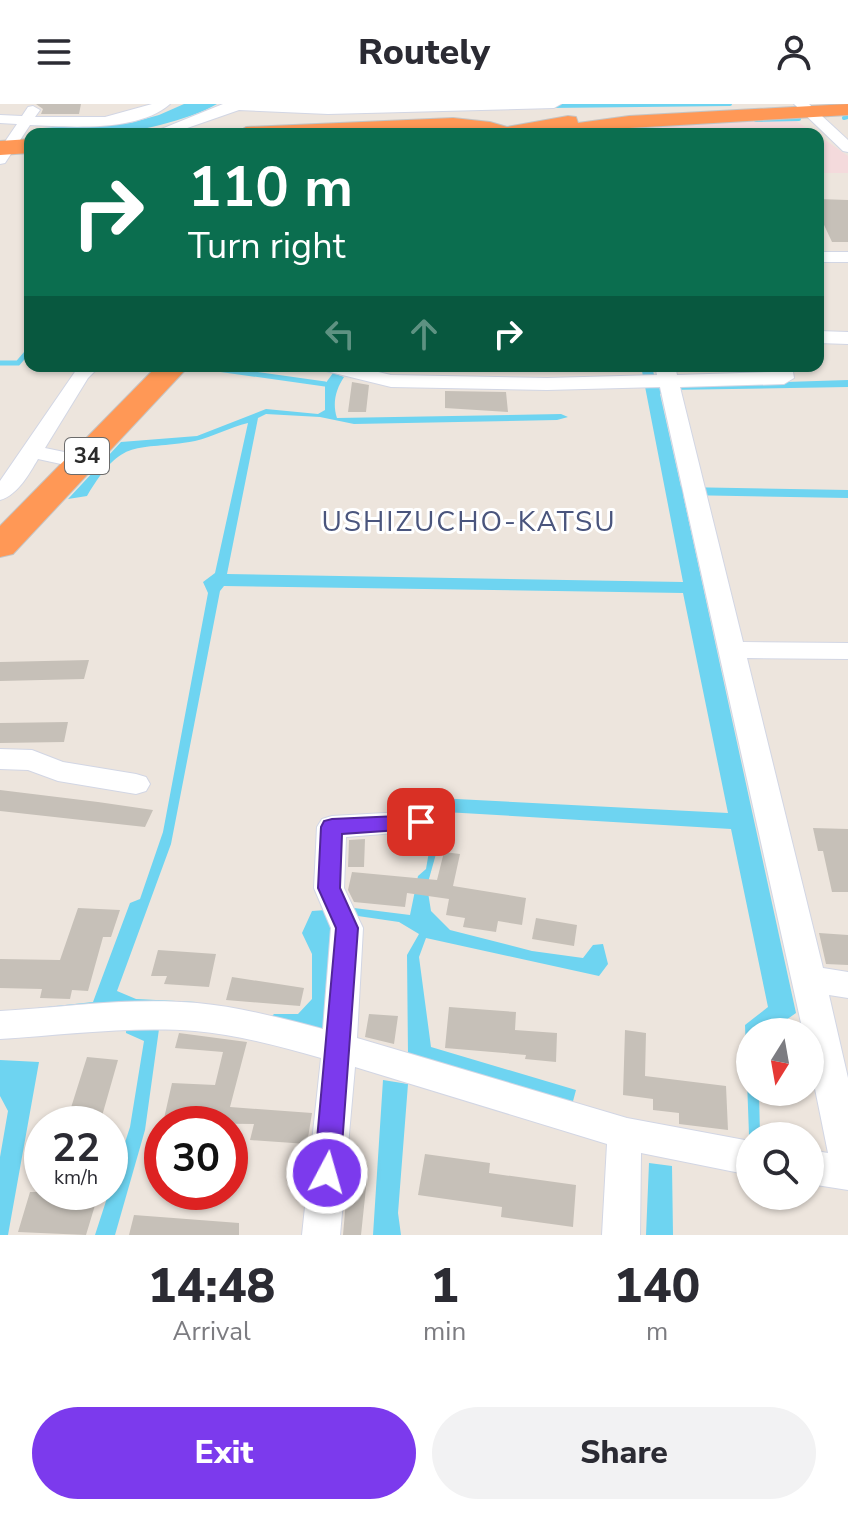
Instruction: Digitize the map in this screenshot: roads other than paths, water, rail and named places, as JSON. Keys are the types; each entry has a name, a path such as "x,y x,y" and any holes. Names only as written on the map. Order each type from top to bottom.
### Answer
{"highway":[{"path":"541,128 614,116 803,107 848,109"},
{"path":"586,128 803,107"},
{"path":"322,128 412,112 483,128"},
{"name":"34","path":"0,519 46,454 145,372"},
{"name":"34","path":"0,546 168,372"}],"street":[{"path":"9,150 37,104"},
{"path":"0,119 100,120 127,117 163,104"},
{"path":"172,128 232,106 412,112 554,104"},
{"path":"803,107 848,148"},
{"path":"296,128 301,110"},
{"path":"824,257 848,257"},
{"path":"824,337 848,338"},
{"path":"0,493 46,454 83,372"},
{"path":"354,372 391,381 547,384 784,378 783,372"},
{"path":"661,381 695,491 848,1159"},
{"path":"732,650 848,651"},
{"path":"0,759 32,760 58,771 136,784"},
{"path":"321,1235 347,928 329,888 332,827 421,822"},
{"path":"809,979 848,985"},
{"path":"0,1025 134,1016 195,1017 257,1026 422,1070 627,1134 736,1155"},
{"path":"621,1235 622,1158 627,1134"},
{"path":"824,1169 848,1173"}],"water":[{"path":"184,104 217,104 176,121 146,128 42,128 130,123"},
{"path":"642,372 653,372 656,384 662,386 848,380 848,387 668,390 660,394 681,487 848,490 848,498 683,495 796,1013 789,1018 754,1018 768,1007 731,829 445,812 439,815 434,809 437,798 728,813 683,593 224,586 220,591 171,844 117,991 136,999 196,1002 196,1006 19,1010 93,1002 130,903 140,899 163,832 208,593 203,582 215,573 248,423 195,441 132,450 111,463 87,496 68,499 121,442 197,436 266,409 318,414 325,410 325,384 333,373 344,377 336,396 337,418 561,414 568,417 557,420 354,424 320,417 266,414 258,418 227,574 683,582"},
{"path":"432,834 441,836 427,886 431,911 450,930 532,951 583,958 593,945 603,944 608,964 599,976 426,938 419,957 431,1047 576,1090 572,1105 408,1055 407,955 419,934 399,922 351,915 336,934 325,1025 320,1031 269,1019 274,1014 298,1014 312,999 312,954 302,933 312,911 354,908 410,915 418,876 426,869"},
{"path":"126,1029 159,1029 148,1106 144,1106 144,1134 128,1190 128,1133 144,1041 126,1033"},
{"path":"0,1060 39,1062 31,1106 24,1106 24,1146 8,1235 0,1235 0,1157 8,1111 0,1096"},
{"path":"383,1080 408,1084 398,1213 401,1235 373,1235"},
{"path":"748,1106 759,1106 760,1122 749,1122"},
{"path":"649,1163 672,1166 673,1235 646,1235"},
{"path":"103,1210 122,1210 115,1235 95,1235"}],"waterway":[{"path":"550,106 730,104"},
{"path":"844,118 848,117"},
{"path":"756,120 799,119"},
{"path":"0,363 18,363 24,356"},
{"path":"239,372 325,384"}],"district":[{"name":"USHIZUCHO-KATSU","path":"469,522"}]}
